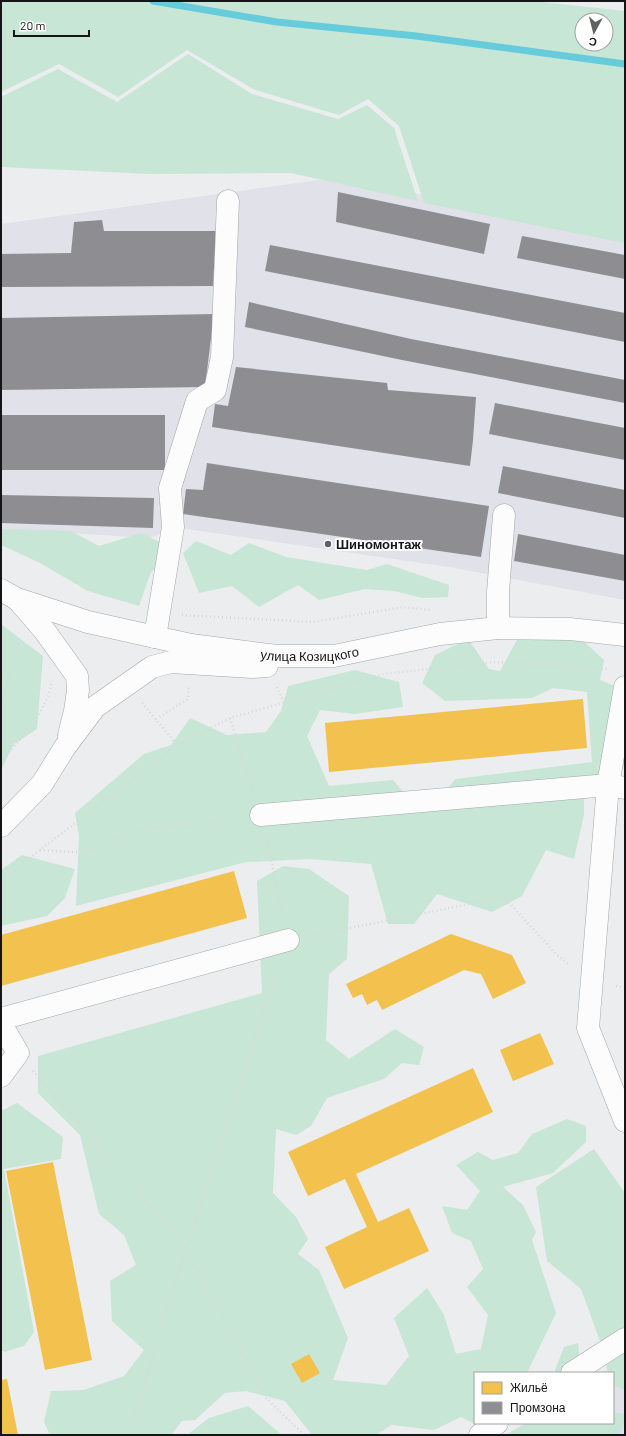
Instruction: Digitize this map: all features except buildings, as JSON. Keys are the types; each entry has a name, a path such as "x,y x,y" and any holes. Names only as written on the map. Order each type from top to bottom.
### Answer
{"street":[{"path":"155,637 173,527 170,488 197,402 215,390 222,357 228,201"},
{"path":"498,628 498,592 504,515"},
{"path":"9,594 44,630 77,676 78,690 75,711 65,747"},
{"name":"улица Козицкого","path":"9,594 88,622 191,645 277,656 334,656 440,634 498,628 570,629 625,635"},
{"path":"1,826 42,784 65,747 95,707 152,667 171,662 252,667 302,662 334,656"},
{"path":"625,687 617,787 592,982 588,1028 625,1121"},
{"path":"261,815 617,787"},
{"path":"1,1019 288,940"},
{"path":"1,1024 18,1053 1,1076"},
{"path":"574,1372 625,1339"},
{"path":"480,1435 496,1424"}],"path":[{"path":"1,702 20,637"},
{"path":"1,880 177,745 230,718 384,674 495,662 610,669"},
{"path":"1,761 35,720 47,701 52,683"},
{"path":"156,719 188,699 189,686"},
{"path":"137,698 177,745"},
{"path":"129,1435 186,1247 288,940 261,815 230,718"},
{"path":"40,850 79,853 102,848 122,836 134,831 178,825 204,824 261,815"},
{"path":"288,940 504,897 556,954 592,982 625,988"},
{"path":"18,1053 186,1247 265,1397 304,1435"}],"shaded area":[{"path":"326,179 625,228 625,600 449,567 173,527 151,538 1,529 1,224"},
{"path":"625,1365 625,1435 521,1435 614,1424 614,1372"}],"green space":[{"path":"1,1 532,1 625,11 625,243 424,203 399,126 368,99 339,115 255,90 187,50 118,97 59,64 1,92"},
{"path":"188,54 252,94 338,119 367,105 394,128 418,201 291,173 151,174 1,167 1,97 58,69 117,102"},
{"path":"1,529 71,531 99,546 141,533 162,543 163,563 151,572 139,606 88,591 40,563 1,545"},
{"path":"196,541 231,555 249,543 286,557 367,570 387,564 449,585 448,597 423,598 394,591 365,589 319,600 298,585 259,607 232,586 199,593 183,553"},
{"path":"1,624 43,656 37,729 14,744 1,770"},
{"path":"519,636 581,639 604,660 600,680 625,690 619,735 625,752 625,764 620,775 584,783 584,815 574,859 546,850 522,896 492,912 437,894 414,924 388,924 371,864 310,859 246,862 76,906 79,837 75,813 144,754 171,745 190,718 227,735 266,732 281,711 288,686 355,670 399,682 403,707 355,714 320,710 307,736 329,786 393,780 418,809 433,809 455,779 592,762 587,692 553,688 532,698 445,701 422,683 435,655 468,639 489,669 500,671"},
{"path":"22,855 75,869 65,898 47,916 1,926 1,870"},
{"path":"283,866 309,869 349,896 347,959 329,974 326,1040 349,1059 395,1029 424,1047 419,1065 402,1063 384,1079 327,1098 311,1126 296,1135 276,1129 273,1193 296,1217 308,1239 298,1254 319,1270 348,1338 333,1380 386,1385 409,1356 394,1318 427,1288 444,1315 456,1354 481,1349 488,1315 467,1287 483,1269 471,1241 452,1233 442,1206 467,1210 480,1191 456,1165 478,1152 493,1160 518,1153 532,1134 567,1119 586,1126 586,1142 553,1173 503,1187 523,1205 536,1232 532,1240 556,1313 527,1372 474,1372 474,1424 461,1417 434,1430 392,1425 376,1435 312,1435 285,1401 246,1391 225,1393 195,1420 182,1421 171,1435 50,1435 44,1422 51,1391 84,1390 124,1376 144,1350 112,1321 110,1281 136,1265 124,1235 99,1214 80,1135 38,1093 38,1056 262,993 257,881"},
{"path":"17,1103 63,1137 61,1159 4,1169 34,1332 24,1346 5,1352 1,1350 1,1111"},
{"path":"594,1149 625,1193 625,1390 614,1385 614,1372 608,1372 600,1341 581,1289 547,1261 536,1187"},
{"path":"578,1343 581,1372 554,1372 564,1347"},
{"path":"248,1406 282,1435 187,1435 209,1418"},
{"path":"614,1412 625,1414 625,1420 620,1435 506,1435 524,1424 614,1424"},
{"path":"475,1424 502,1424 489,1431"}],"waterway":[{"path":"153,1 277,22 416,36 625,64"}],"place":[{"name":"Шиномонтаж","path":"328,544"}]}
